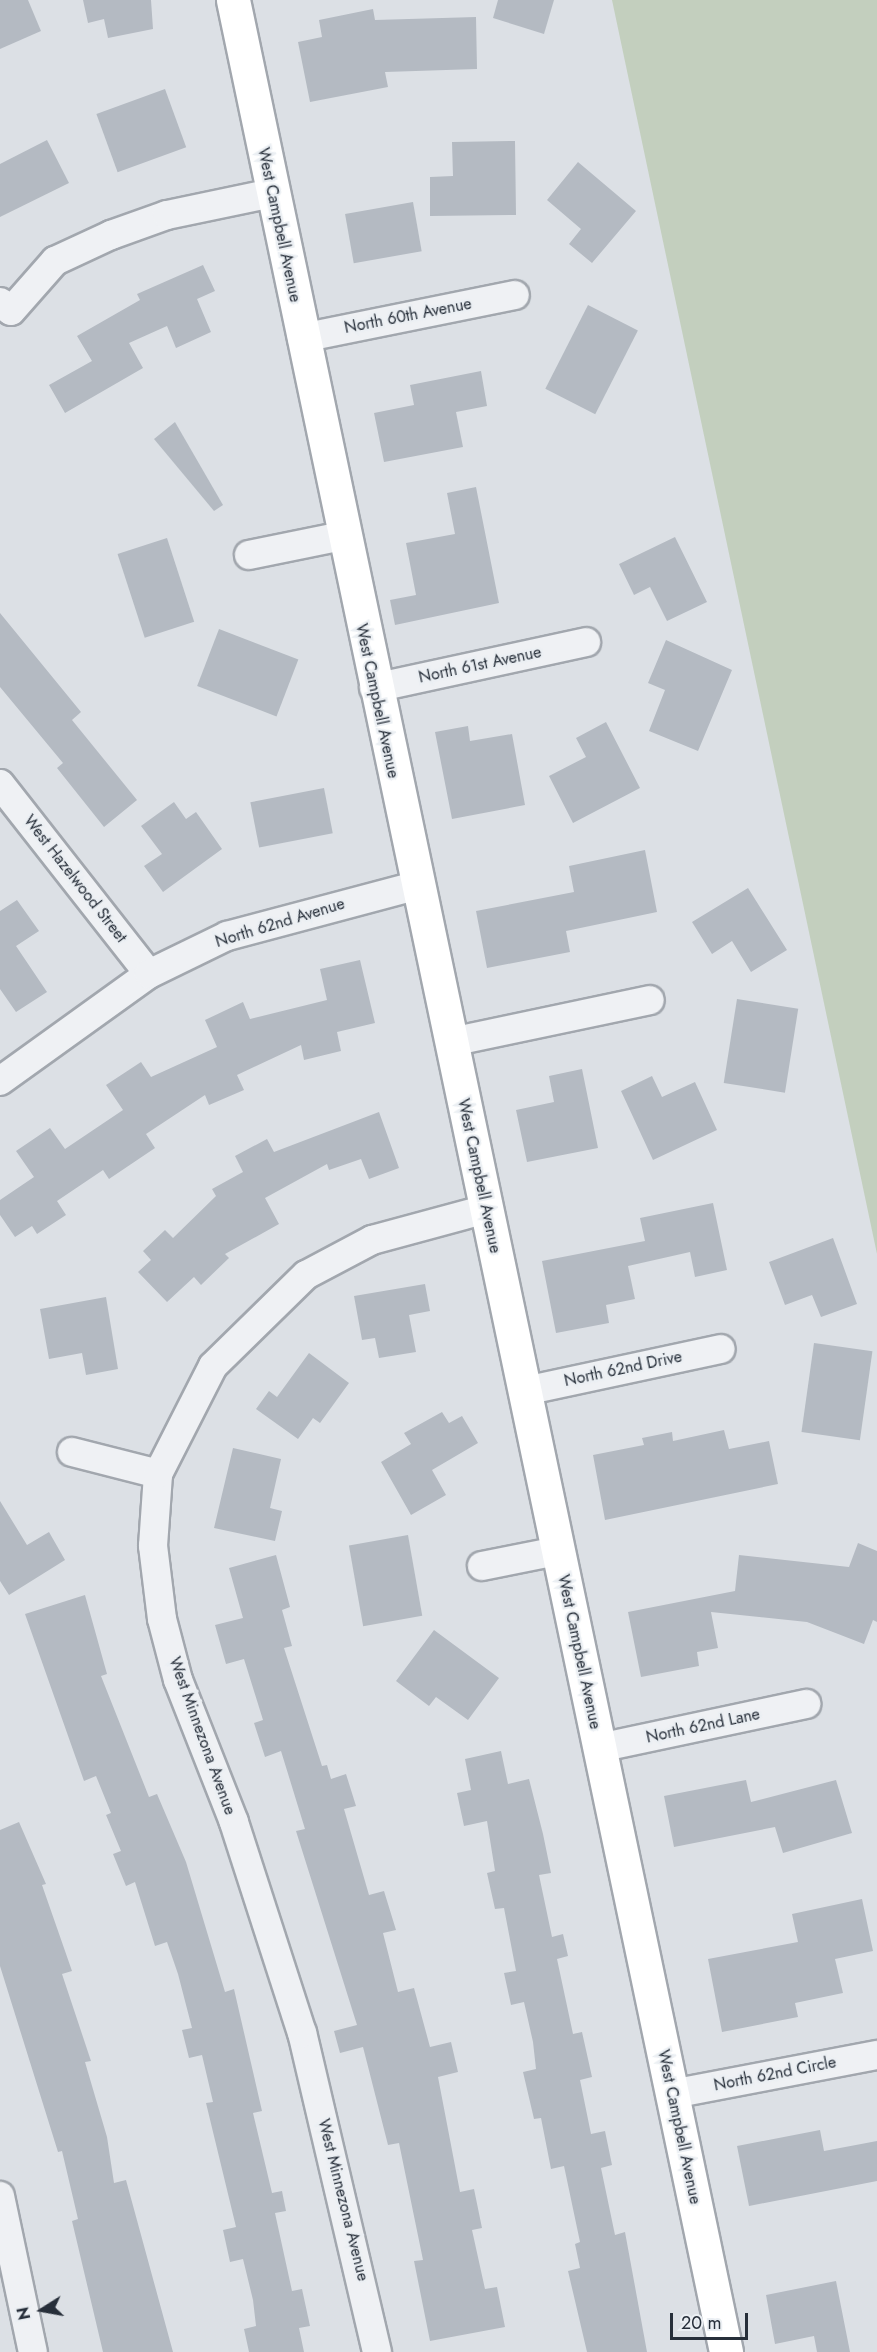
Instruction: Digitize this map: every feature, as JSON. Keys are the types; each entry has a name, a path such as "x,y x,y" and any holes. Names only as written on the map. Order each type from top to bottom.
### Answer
{"street":[{"name":"West Campbell Avenue","path":"232,0 342,536 525,1391 726,2352"},
{"path":"5,306 55,261 111,235 167,215 272,193"},
{"name":"North 60th Avenue","path":"302,338 515,295"},
{"path":"249,555 342,536"},
{"name":"North 61st Avenue","path":"374,688 586,642"},
{"name":"West Hazelwood Street","path":"0,784 149,974"},
{"name":"North 62nd Avenue","path":"0,1081 149,974 227,936 418,885"},
{"path":"451,1042 650,1000"},
{"name":"West Minnezona Avenue","path":"377,2352 302,2033 234,1822 178,1680 162,1619 153,1546 158,1474 213,1366 306,1275 372,1239 486,1209"},
{"name":"North 62nd Drive","path":"525,1391 721,1349"},
{"path":"72,1452 158,1474"},
{"path":"482,1566 557,1551"},
{"name":"North 62nd Lane","path":"599,1748 806,1704"},
{"name":"North 62nd Circle","path":"672,2094 877,2055"},
{"path":"0,2196 33,2352"}],"green space":[{"path":"612,0 877,0 877,1254"}],"building":[{"path":"0,0 28,0 41,31 0,49"},
{"path":"83,0 151,0 153,29 108,38 104,19 88,23"},
{"path":"498,0 554,0 544,34 493,18"},
{"path":"373,9 375,20 476,17 477,69 385,72 388,87 310,102 298,42 322,37 319,20"},
{"path":"165,89 186,147 118,172 96,114"},
{"path":"47,140 69,183 0,217 0,164"},
{"path":"515,141 516,215 430,216 430,177 453,176 452,142"},
{"path":"578,162 636,211 592,263 569,244 581,229 547,200"},
{"path":"413,202 422,251 354,263 345,214"},
{"path":"203,265 215,291 197,299 211,332 176,348 167,326 129,343 143,368 65,413 49,385 92,361 77,336 140,300 137,294"},
{"path":"588,305 638,330 595,414 545,389"},
{"path":"481,371 487,406 456,412 463,447 384,462 374,413 414,405 410,385"},
{"path":"175,422 223,505 214,511 154,439"},
{"path":"476,487 499,603 395,625 390,600 416,595 406,543 455,534 447,493"},
{"path":"675,537 707,602 667,621 650,587 634,595 619,564"},
{"path":"167,538 194,622 145,638 118,554"},
{"path":"0,613 81,712 72,720 137,800 104,827 57,768 63,763 0,687"},
{"path":"219,629 298,659 276,716 197,686"},
{"path":"666,640 732,670 698,751 649,731 665,690 648,683"},
{"path":"606,722 640,788 573,823 549,776 586,757 576,738"},
{"path":"468,726 470,741 512,734 525,805 452,819 435,732"},
{"path":"324,788 333,833 259,847 250,802"},
{"path":"174,802 186,819 196,812 222,849 163,892 144,866 162,854 141,826"},
{"path":"645,850 657,912 566,931 570,952 487,968 476,911 574,892 569,866"},
{"path":"748,888 787,950 751,972 732,941 712,954 692,922"},
{"path":"17,900 39,931 16,946 47,992 16,1012 0,989 0,911"},
{"path":"360,960 375,1023 337,1032 341,1051 304,1060 301,1045 237,1075 244,1090 209,1105 205,1095 146,1134 155,1148 109,1179 103,1170 57,1201 66,1215 37,1234 32,1226 15,1237 0,1215 0,1200 34,1177 16,1151 50,1128 65,1149 123,1110 106,1085 141,1062 151,1077 217,1047 205,1020 243,1002 250,1019 327,1000 320,969"},
{"path":"737,999 798,1009 785,1093 724,1083"},
{"path":"582,1069 598,1148 527,1162 516,1110 554,1102 549,1076"},
{"path":"652,1076 662,1097 695,1082 717,1130 653,1160 621,1091"},
{"path":"379,1112 399,1168 369,1179 361,1159 329,1170 327,1164 265,1198 279,1224 225,1254 229,1258 201,1285 194,1277 167,1302 138,1272 151,1260 143,1251 165,1230 173,1238 216,1196 212,1189 243,1172 235,1156 267,1139 274,1152"},
{"path":"713,1203 727,1270 695,1277 690,1252 628,1266 635,1299 606,1305 609,1323 556,1333 542,1261 645,1241 640,1218"},
{"path":"833,1238 857,1304 821,1317 812,1295 785,1305 769,1262"},
{"path":"425,1284 430,1311 409,1315 416,1352 379,1358 375,1338 362,1340 354,1296"},
{"path":"106,1297 118,1369 86,1375 82,1353 49,1359 40,1309"},
{"path":"814,1343 872,1351 860,1440 801,1432"},
{"path":"309,1353 349,1383 320,1423 313,1418 298,1439 256,1409 269,1391 277,1397"},
{"path":"442,1412 449,1423 462,1416 478,1443 432,1470 446,1495 411,1515 381,1462 411,1444 404,1433"},
{"path":"724,1430 729,1449 769,1441 778,1484 605,1520 593,1455 644,1445 642,1438 672,1432 673,1441"},
{"path":"233,1448 281,1459 270,1508 282,1511 275,1541 214,1528"},
{"path":"0,1501 27,1545 49,1532 65,1560 9,1595 0,1581"},
{"path":"408,1535 422,1616 363,1626 349,1545"},
{"path":"858,1543 877,1551 877,1622 873,1620 864,1644 807,1622 711,1612 718,1648 697,1652 699,1666 641,1677 628,1612 735,1591 739,1555 849,1567"},
{"path":"276,1555 290,1607 282,1610 292,1646 284,1648 322,1766 327,1765 331,1779 346,1774 356,1806 344,1809 369,1895 384,1891 396,1930 383,1933 398,1992 414,1988 430,2047 451,2042 458,2072 438,2077 460,2192 474,2189 482,2228 472,2230 485,2289 497,2287 505,2327 430,2341 414,2261 423,2260 399,2143 388,2145 363,2047 340,2053 334,2031 357,2025 296,1831 305,1829 281,1751 265,1757 254,1723 263,1720 244,1659 226,1664 215,1625 243,1618 229,1568"},
{"path":"85,1595 107,1674 101,1676 149,1797 157,1794 186,1862 225,1992 234,1989 262,2111 253,2113 272,2193 282,2191 286,2211 275,2213 292,2291 302,2289 310,2326 299,2328 304,2352 249,2352 244,2329 256,2326 253,2300 243,2259 230,2262 223,2230 236,2227 206,2103 213,2102 202,2055 189,2058 182,2030 192,2028 178,1974 167,1942 155,1946 135,1882 126,1886 113,1854 121,1851 106,1815 111,1813 96,1776 84,1781 25,1614"},
{"path":"434,1630 499,1678 468,1720 436,1697 429,1706 396,1681"},
{"path":"501,1751 508,1784 529,1779 543,1834 551,1873 539,1875 552,1937 563,1934 568,1956 557,1959 573,2034 582,2032 592,2077 580,2080 591,2134 605,2131 612,2165 601,2168 615,2235 625,2232 647,2352 587,2352 568,2271 580,2268 575,2244 580,2242 564,2166 551,2169 541,2118 534,2119 523,2072 536,2069 533,2042 524,2002 511,2005 504,1973 516,1971 504,1908 495,1909 487,1873 495,1871 487,1821 464,1826 457,1793 471,1790 465,1759"},
{"path":"746,1780 751,1802 836,1780 852,1833 783,1853 775,1827 674,1847 664,1796"},
{"path":"19,1822 46,1884 42,1885 72,1971 62,1974 91,2061 85,2062 107,2137 114,2183 126,2180 173,2352 103,2352 72,2221 78,2219 62,2151 58,2152 0,1966 0,1830"},
{"path":"862,1899 873,1951 835,1959 843,1993 795,2003 798,2017 722,2032 708,1959 798,1942 792,1914"},
{"path":"820,2130 824,2151 877,2141 877,2181 749,2206 737,2146"},
{"path":"836,2281 850,2352 817,2352 814,2336 775,2344 766,2295"}]}
